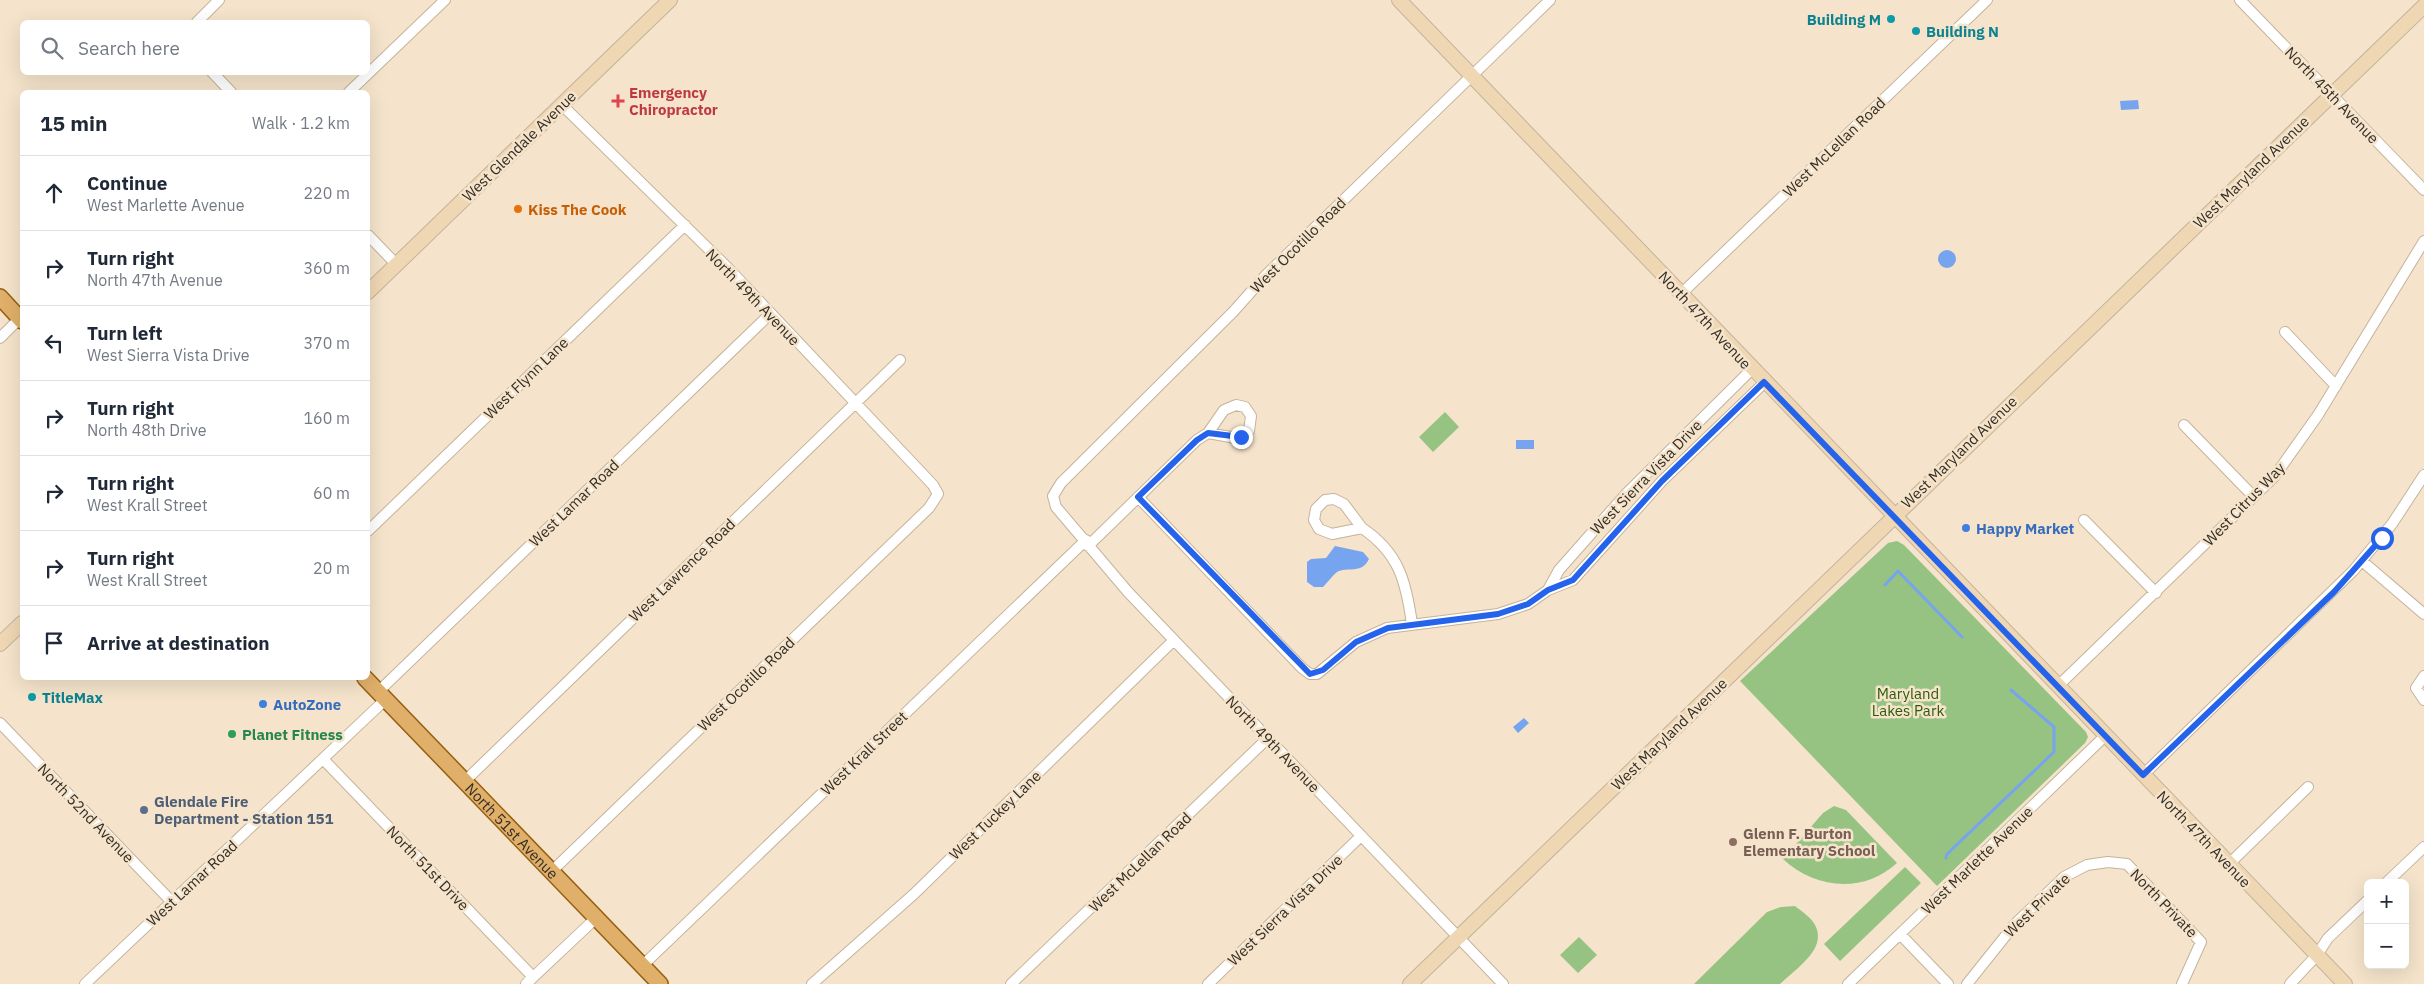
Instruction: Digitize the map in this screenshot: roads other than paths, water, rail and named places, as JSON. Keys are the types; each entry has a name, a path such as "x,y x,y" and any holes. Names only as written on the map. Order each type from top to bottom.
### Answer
{"main road":[{"path":"0,297 20,318"},
{"name":"North 51st Avenue","path":"367,680 660,984"}],"street":[{"path":"199,20 219,0"},
{"path":"370,72 445,0"},
{"name":"West Glendale Avenue","path":"370,290 670,0"},
{"name":"North 47th Avenue","path":"1399,0 1764,382 2345,984"},
{"name":"West Ocotillo Road","path":"1053,496 1061,483 1233,312 1266,275 1550,0"},
{"name":"West McLellan Road","path":"1681,294 1987,0"},
{"name":"North 45th Avenue","path":"2240,0 2424,190"},
{"name":"West Maryland Avenue","path":"1410,984 2424,6"},
{"path":"215,75 229,90"},
{"path":"351,90 367,75"},
{"name":"North 49th Avenue","path":"562,105 729,269 770,315 933,485 938,494"},
{"name":"West Flynn Lane","path":"370,529 684,225"},
{"path":"370,237 396,264"},
{"name":"West Citrus Way","path":"2058,686 2274,477 2298,446 2424,241"},
{"name":"West Lamar Road","path":"85,984 323,759 383,695 770,315"},
{"path":"0,338 20,320"},
{"path":"2285,332 2336,386"},
{"name":"West Lawrence Road","path":"465,780 900,360"},
{"name":"West Sierra Vista Drive","path":"1548,590 1559,570 1626,494 1752,369"},
{"name":"West Sierra Vista Drive","path":"1138,497 1310,674 1323,670 1365,637 1388,628 1498,614 1528,604 1548,590 1573,580 1662,481 1764,382"},
{"path":"2184,425 2254,497"},
{"name":"West Krall Street","path":"642,966 1087,543 1197,440 1208,433"},
{"path":"2143,775 2334,592 2392,524 2424,475"},
{"name":"West Ocotillo Road","path":"552,871 929,508 938,494"},
{"name":"North 49th Avenue","path":"1053,496 1056,507 1174,640 1503,984"},
{"path":"1362,528 1332,534 1323,532 1316,524 1316,509 1325,500 1340,501 1362,528 1384,545 1396,561 1407,589 1412,624"},
{"path":"2084,520 2156,592"},
{"path":"2362,561 2424,614"},
{"path":"0,644 20,625"},
{"name":"West Tuckey Lane","path":"812,984 914,894 1174,640"},
{"path":"2424,676 2416,688 2424,700"},
{"name":"North 52nd Avenue","path":"0,724 172,902"},
{"name":"West Marlette Avenue","path":"1848,984 2105,736"},
{"name":"West McLellan Road","path":"1011,984 1268,738"},
{"name":"North 51st Drive","path":"323,759 530,981"},
{"path":"2229,864 2308,787"},
{"name":"West Sierra Vista Drive","path":"1208,984 1361,836"},
{"path":"2390,879 2424,847"},
{"name":"West Private","path":"1966,984 2006,933 2070,872 2087,865 2108,862 2127,864"},
{"name":"North Private","path":"2127,864 2201,942 2182,984"},
{"path":"2290,984 2317,955 2328,938 2364,904"},
{"path":"530,981 596,918"},
{"path":"1900,934 1948,984"}],"water":[{"path":"2138,100 2139,109 2121,110 2120,101"},
{"path":"1943,250 1951,250 1956,255 1954,266 1943,268 1938,263 1938,255"},
{"path":"1516,440 1534,440 1534,449 1516,449"},
{"path":"1335,546 1363,552 1369,559 1366,564 1358,569 1337,572 1323,587 1314,587 1307,582 1307,562 1311,559 1326,558"},
{"path":"1524,718 1529,723 1518,733 1513,727"}],"waterway":[{"path":"1885,585 1898,571 1962,637"},
{"path":"1946,858 1947,854 2054,752 2054,727 2011,690"}],"place":[{"name":"Building M","path":"1891,19"},
{"name":"Building N","path":"1916,31"},
{"name":"Emergency Chiropractor","path":"618,101"},
{"name":"Kiss The Cook","path":"518,209"},
{"name":"Happy Market","path":"1966,528"},
{"name":"TitleMax","path":"32,697"},
{"name":"AutoZone","path":"263,704"},
{"name":"Planet Fitness","path":"232,734"},
{"name":"Glendale Fire Department - Station 151","path":"144,810"},
{"name":"Glenn F. Burton Elementary School","path":"1733,842"}],"park label":[{"name":"Maryland Lakes Park","path":"1908,702"}]}
